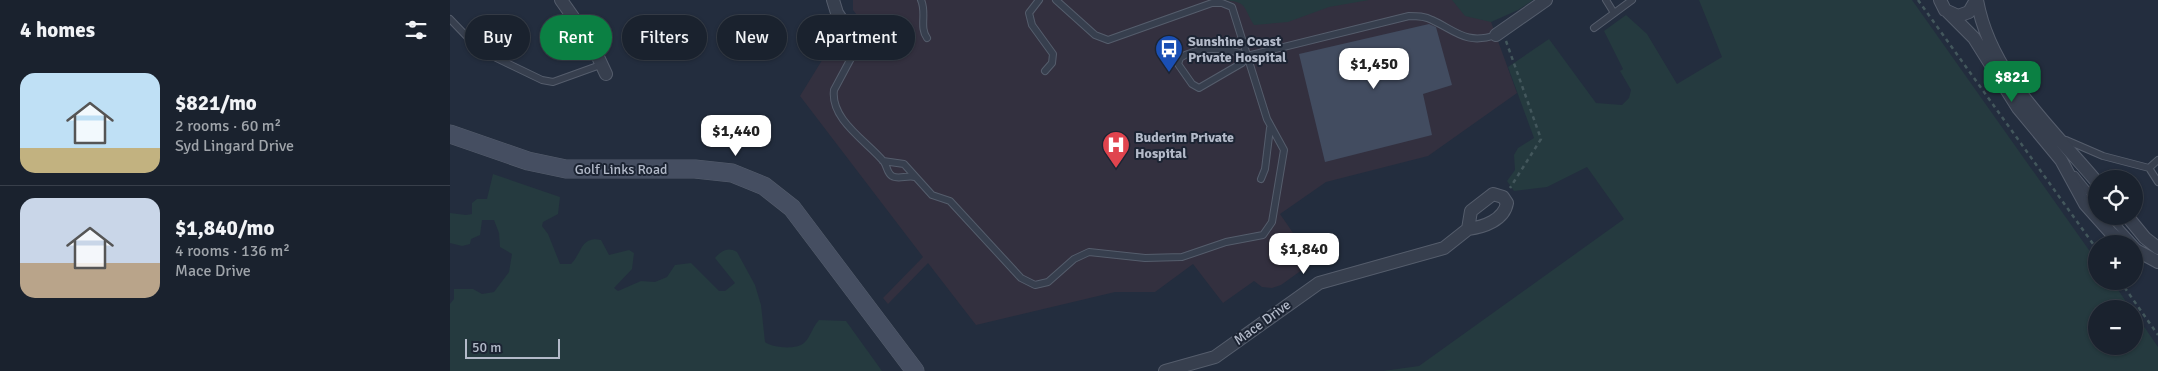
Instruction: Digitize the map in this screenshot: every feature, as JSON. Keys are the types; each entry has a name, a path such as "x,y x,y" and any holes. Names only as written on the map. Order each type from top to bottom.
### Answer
{"main road":[{"name":"Golf Links Road","path":"450,134 528,161 566,169 695,169 732,173 764,186 792,208 915,371"}],"street":[{"path":"561,0 605,69"},
{"path":"833,0 839,15"},
{"path":"1499,33 1546,0"},
{"path":"1942,4 1956,16 1964,15 1973,8 1977,0"},
{"path":"1977,0 1988,39 1998,60 2025,98 2088,172"},
{"path":"1942,4 1974,38 2018,108 2061,160 2085,204 2114,235"},
{"path":"1468,229 1469,217 1474,207 1493,194 1504,197"},
{"name":"Mace Drive","path":"1165,371 1215,356 1318,282 1444,248 1468,229 1487,225 1503,214 1507,203 1504,197"},
{"path":"2134,225 2145,238 2158,248"},
{"path":"2143,254 2158,262"}],"lane":[{"path":"921,0 924,12 923,29 927,38"},
{"path":"1039,0 1029,13 1032,25 1053,54 1052,63 1045,71"},
{"path":"883,161 904,164 932,195 953,204 1022,278 1030,284 1040,285 1050,280 1074,259 1088,252 1137,258 1173,258 1194,254 1226,242 1263,236 1272,222 1284,156 1282,145 1270,127 1234,11 1228,4 1208,4 1108,40 1095,35 1056,0"},
{"path":"1606,0 1614,13"},
{"path":"1594,28 1632,0"},
{"path":"1247,56 1242,63 1199,88 1192,84 1178,64 1180,58 1195,50 1239,52 1247,56 1409,16 1432,19 1461,36 1480,38 1499,33"},
{"path":"450,18 474,44 486,53 542,80 553,82 605,69"},
{"path":"850,60 835,86 834,98 844,120 872,153 883,161 893,177 914,177"},
{"path":"1261,178 1266,160 1270,127"},
{"path":"2056,134 2093,153 2149,168 2158,182"},
{"path":"2061,160 2088,192"},
{"path":"2149,168 2158,160"},
{"path":"2117,225 2146,256"}],"path":[{"path":"1918,0 2088,237"},
{"path":"1499,33 1541,139 1504,197"},
{"path":"2126,290 2158,335"}],"shaded area":[{"name":"Buderim Private Hospital","path":"853,0 1483,0 1517,93 1428,156 1326,182 1280,214 1313,262 1281,285 1272,288 1262,287 1254,281 1223,303 1193,264 1155,292 1115,292 976,325 928,263 888,304 883,298 923,257 800,96 822,60 915,60 915,15 857,15 853,10"}],"green space":[{"path":"1224,0 1369,0 1329,7 1288,22 1254,25 1244,6 1237,2"},
{"path":"1452,0 1533,0 1518,10 1491,22 1465,16"},
{"path":"1699,0 1912,0 2088,249 2088,290 2118,290 2125,300 2088,300 2088,355 2143,355 2143,325 2158,347 2158,371 1383,371 1419,366 1624,219 1587,167 1547,187 1514,191 1507,181 1515,170 1514,155 1518,148 1534,138 1508,67 1549,39 1596,103 1622,105 1629,98 1631,90 1620,71 1623,69 1604,31 1626,15 1647,34 1677,84 1722,57"},
{"path":"493,174 560,197 558,214 543,222 542,226 548,234 560,264 571,264 589,240 601,240 609,255 629,250 634,253 632,269 614,288 618,291 641,281 655,282 667,277 675,265 691,263 719,291 725,291 735,283 715,258 725,250 734,250 737,252 755,285 761,305 765,342 779,347 796,347 806,341 819,320 846,321 882,371 450,371 450,304 454,299 454,289 473,289 482,294 494,292 509,272 512,254 500,247 499,233 494,220 482,220 480,235 471,239 470,244 462,246 450,243 450,213 472,214 472,203 477,199 487,199"}],"building":[{"path":"1429,24 1436,27 1452,85 1423,94 1432,135 1325,162 1299,54"}],"place":[{"name":"Sunshine Coast Private Hospital","path":"1169,73"},
{"name":"Buderim Private Hospital","path":"1116,169"}]}
